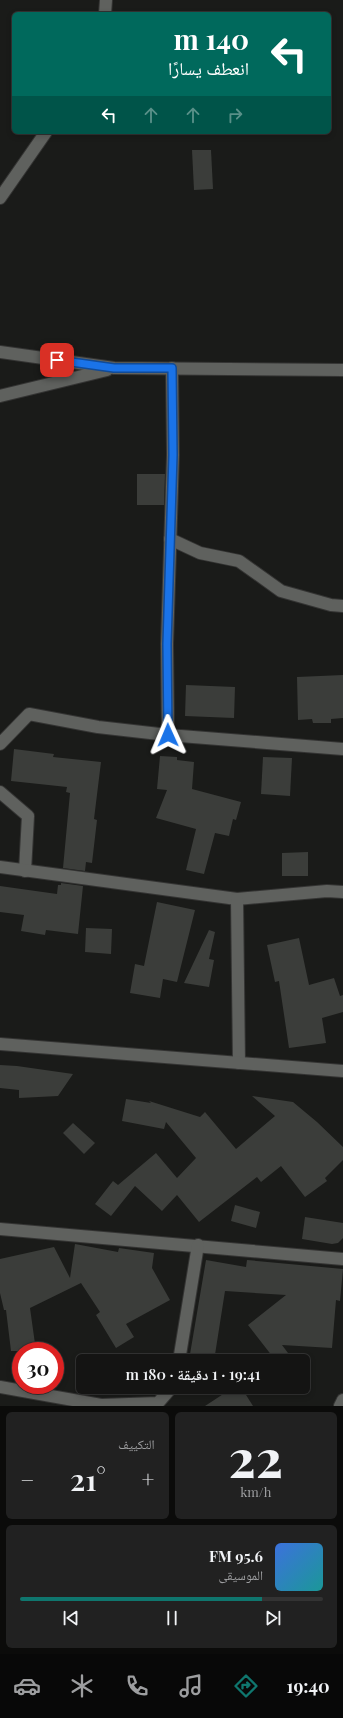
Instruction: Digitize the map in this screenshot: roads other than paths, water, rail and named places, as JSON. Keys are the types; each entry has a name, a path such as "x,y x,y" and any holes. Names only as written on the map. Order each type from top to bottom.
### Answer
{"street":[{"path":"105,12 106,0"},
{"path":"0,198 45,134"},
{"path":"0,352 114,368 343,370"},
{"path":"0,396 114,368"},
{"path":"168,735 167,644 173,455 172,368"},
{"path":"170,539 200,553 239,560 281,591 331,605 343,606"},
{"path":"0,744 29,714 98,727 168,735 343,749"},
{"path":"0,792 28,816 25,871"},
{"path":"0,868 238,899 326,891 343,892"},
{"path":"238,899 239,1063"},
{"path":"0,1044 343,1071"},
{"path":"0,1229 198,1245 343,1259"},
{"path":"180,1354 198,1245"},
{"path":"0,1387 101,1405 158,1403 166,1394"},
{"path":"340,1406 343,1400"}]}
